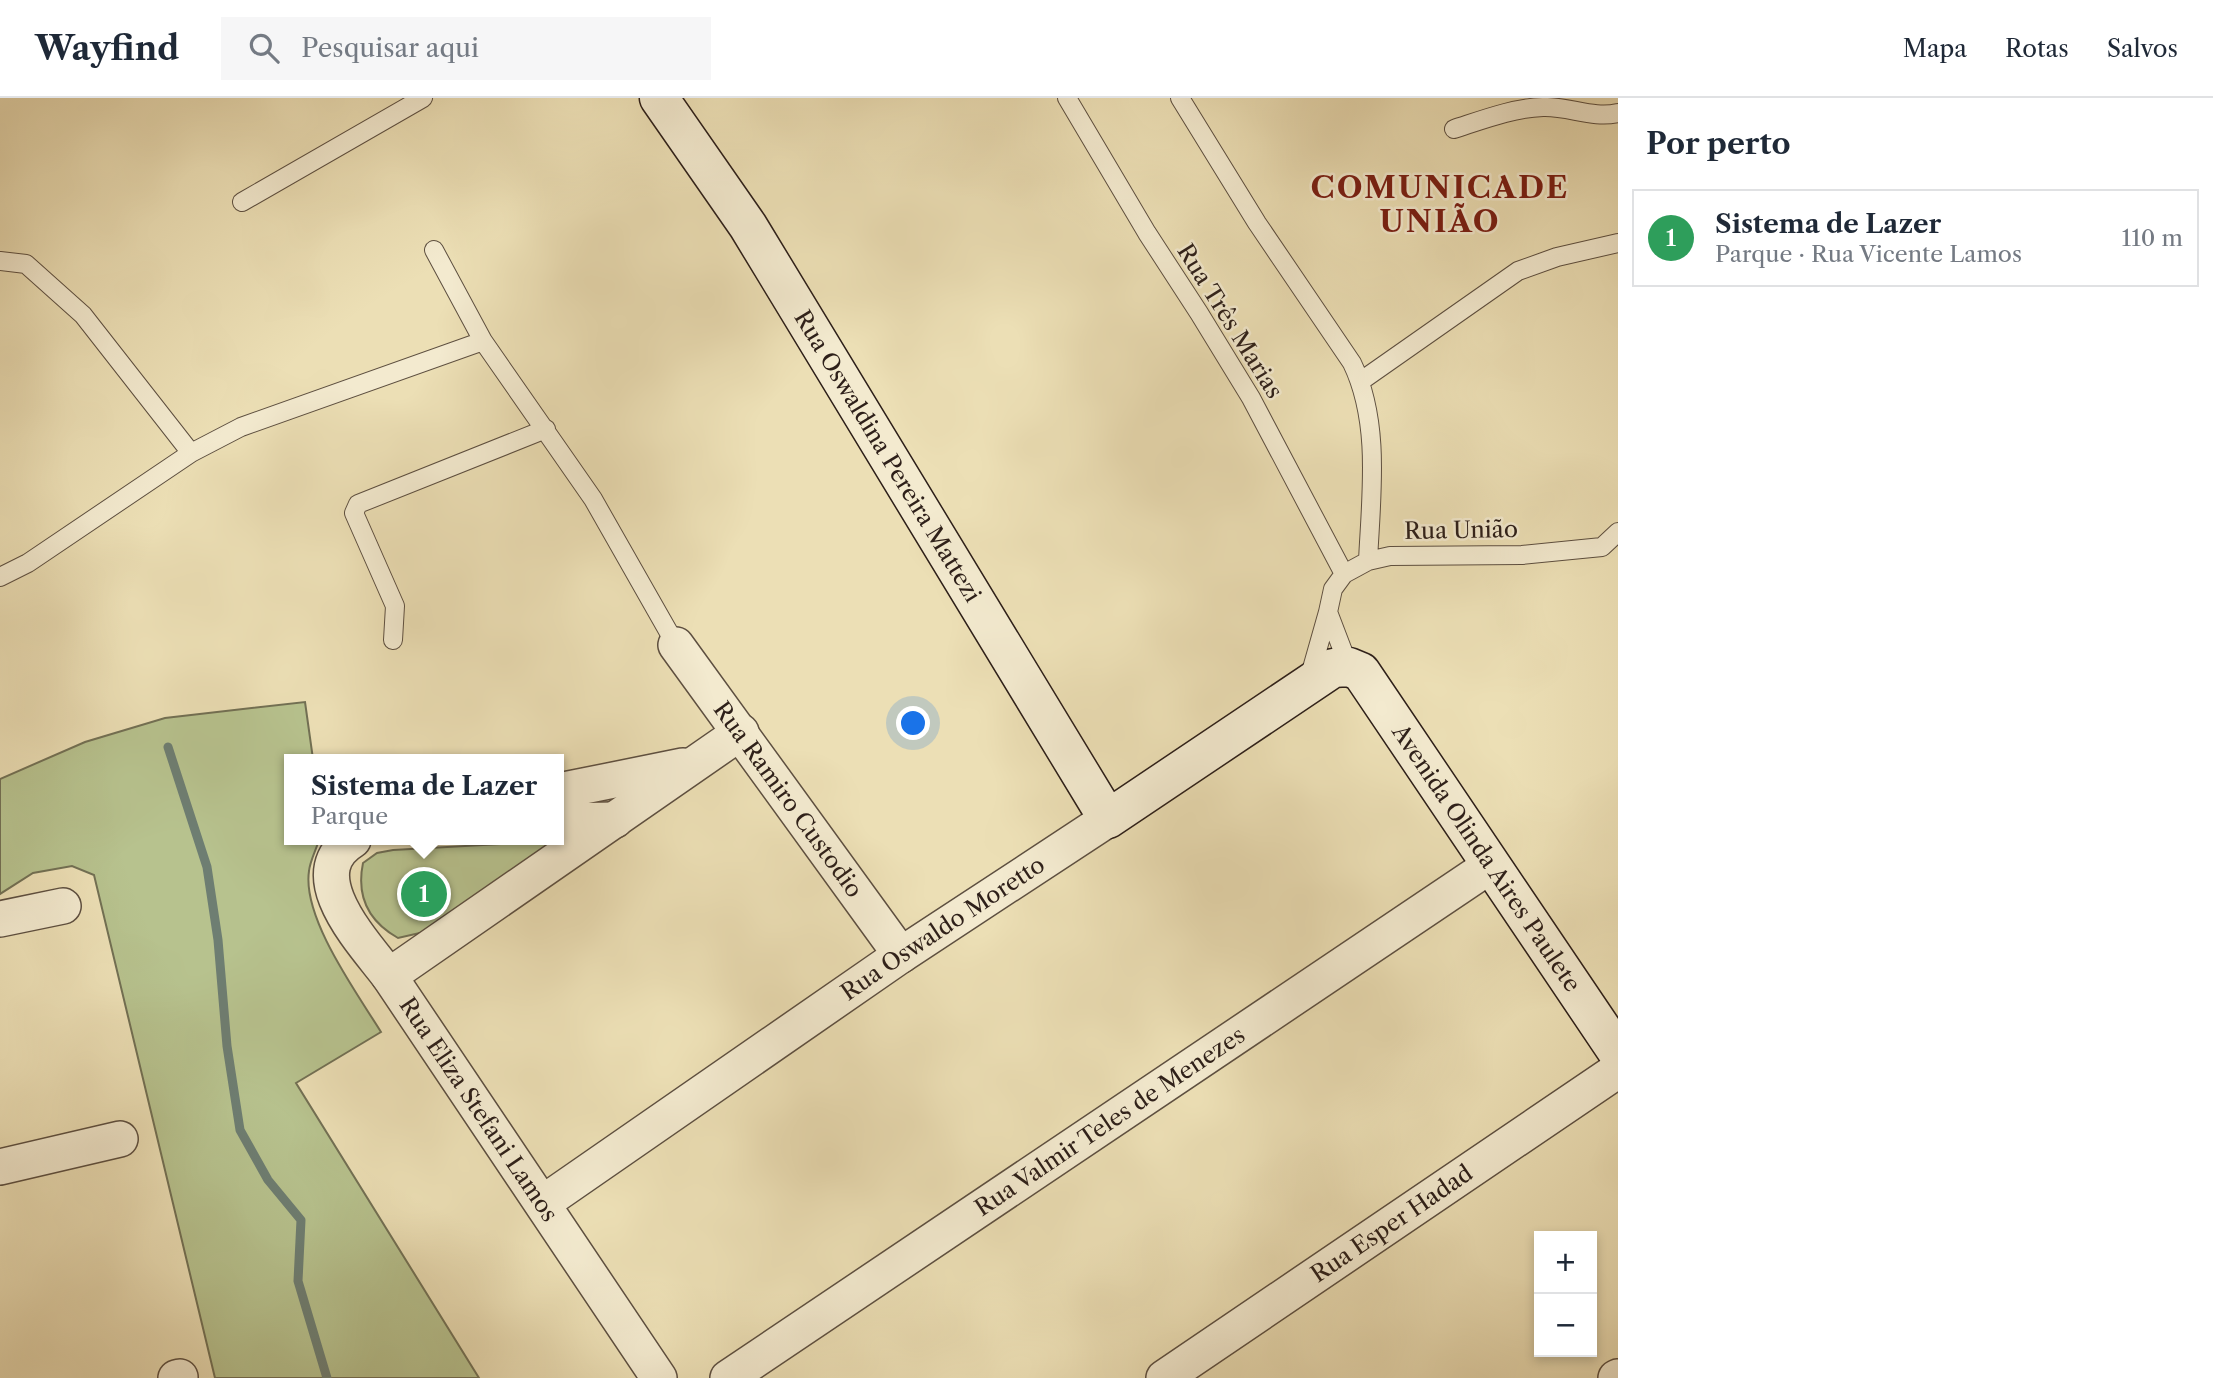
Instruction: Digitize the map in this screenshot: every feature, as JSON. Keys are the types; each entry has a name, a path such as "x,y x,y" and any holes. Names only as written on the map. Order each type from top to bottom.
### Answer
{"street":[{"name":"Rua Oswaldina Pereira Mattezi","path":"659,98 748,226 1108,819"},
{"name":"Rua Ramiro Custodio","path":"676,645 901,955"},
{"name":"Rua Oswaldo Moretto","path":"543,1203 901,955 1333,668 1349,667"},
{"name":"Avenida Olinda Aires Paulete","path":"1349,667 1361,672 1618,1053"},
{"path":"389,976 741,732"},
{"path":"564,791 696,763"},
{"path":"564,821 615,820"},
{"name":"Rua Eliza Stefani Lamos","path":"346,845 333,864 332,888 344,916 389,976 659,1378"},
{"name":"Rua Valmir Teles de Menezes","path":"728,1378 1491,865"},
{"path":"0,919 63,906"},
{"name":"Rua Esper Hadad","path":"1164,1378 1618,1070"},
{"path":"0,1167 120,1139"}],"lane":[{"path":"242,202 423,98"},
{"name":"Rua Três Marias","path":"1066,98 1251,398 1344,574"},
{"path":"1180,98 1257,223 1339,343 1361,382 1371,428 1368,561"},
{"path":"1454,128 1543,107 1605,116 1618,113"},
{"path":"1361,382 1518,271 1557,257 1615,249"},
{"path":"434,250 483,341 593,499 676,645"},
{"path":"0,261 26,264 83,316 191,453"},
{"path":"0,578 40,556 191,453 241,427 483,341"},
{"path":"393,640 395,606 354,513 358,504 546,429"},
{"name":"Rua União","path":"1344,574 1368,561 1390,556 1522,555 1602,547 1618,532"},
{"path":"1307,686 1333,589 1344,574"},
{"path":"1328,612 1349,667"}],"green space":[{"path":"305,702 312,754 284,754 284,845 317,845 309,871 309,890 314,910 333,954 381,1032 296,1083 479,1378 215,1378 94,875 72,866 33,873 0,894 0,779 85,742 165,718"},
{"path":"485,845 552,845 424,932 398,938 372,916 361,887 363,863 377,853"}],"waterway":[{"path":"168,747 207,867 218,940 227,1046 240,1130 268,1180 301,1220 298,1281 327,1378"}],"place":[{"name":"Sistema de Lazer","path":"424,894"}],"district":[{"name":"COMUNICADE UNIÃO","path":"1440,204"}]}
